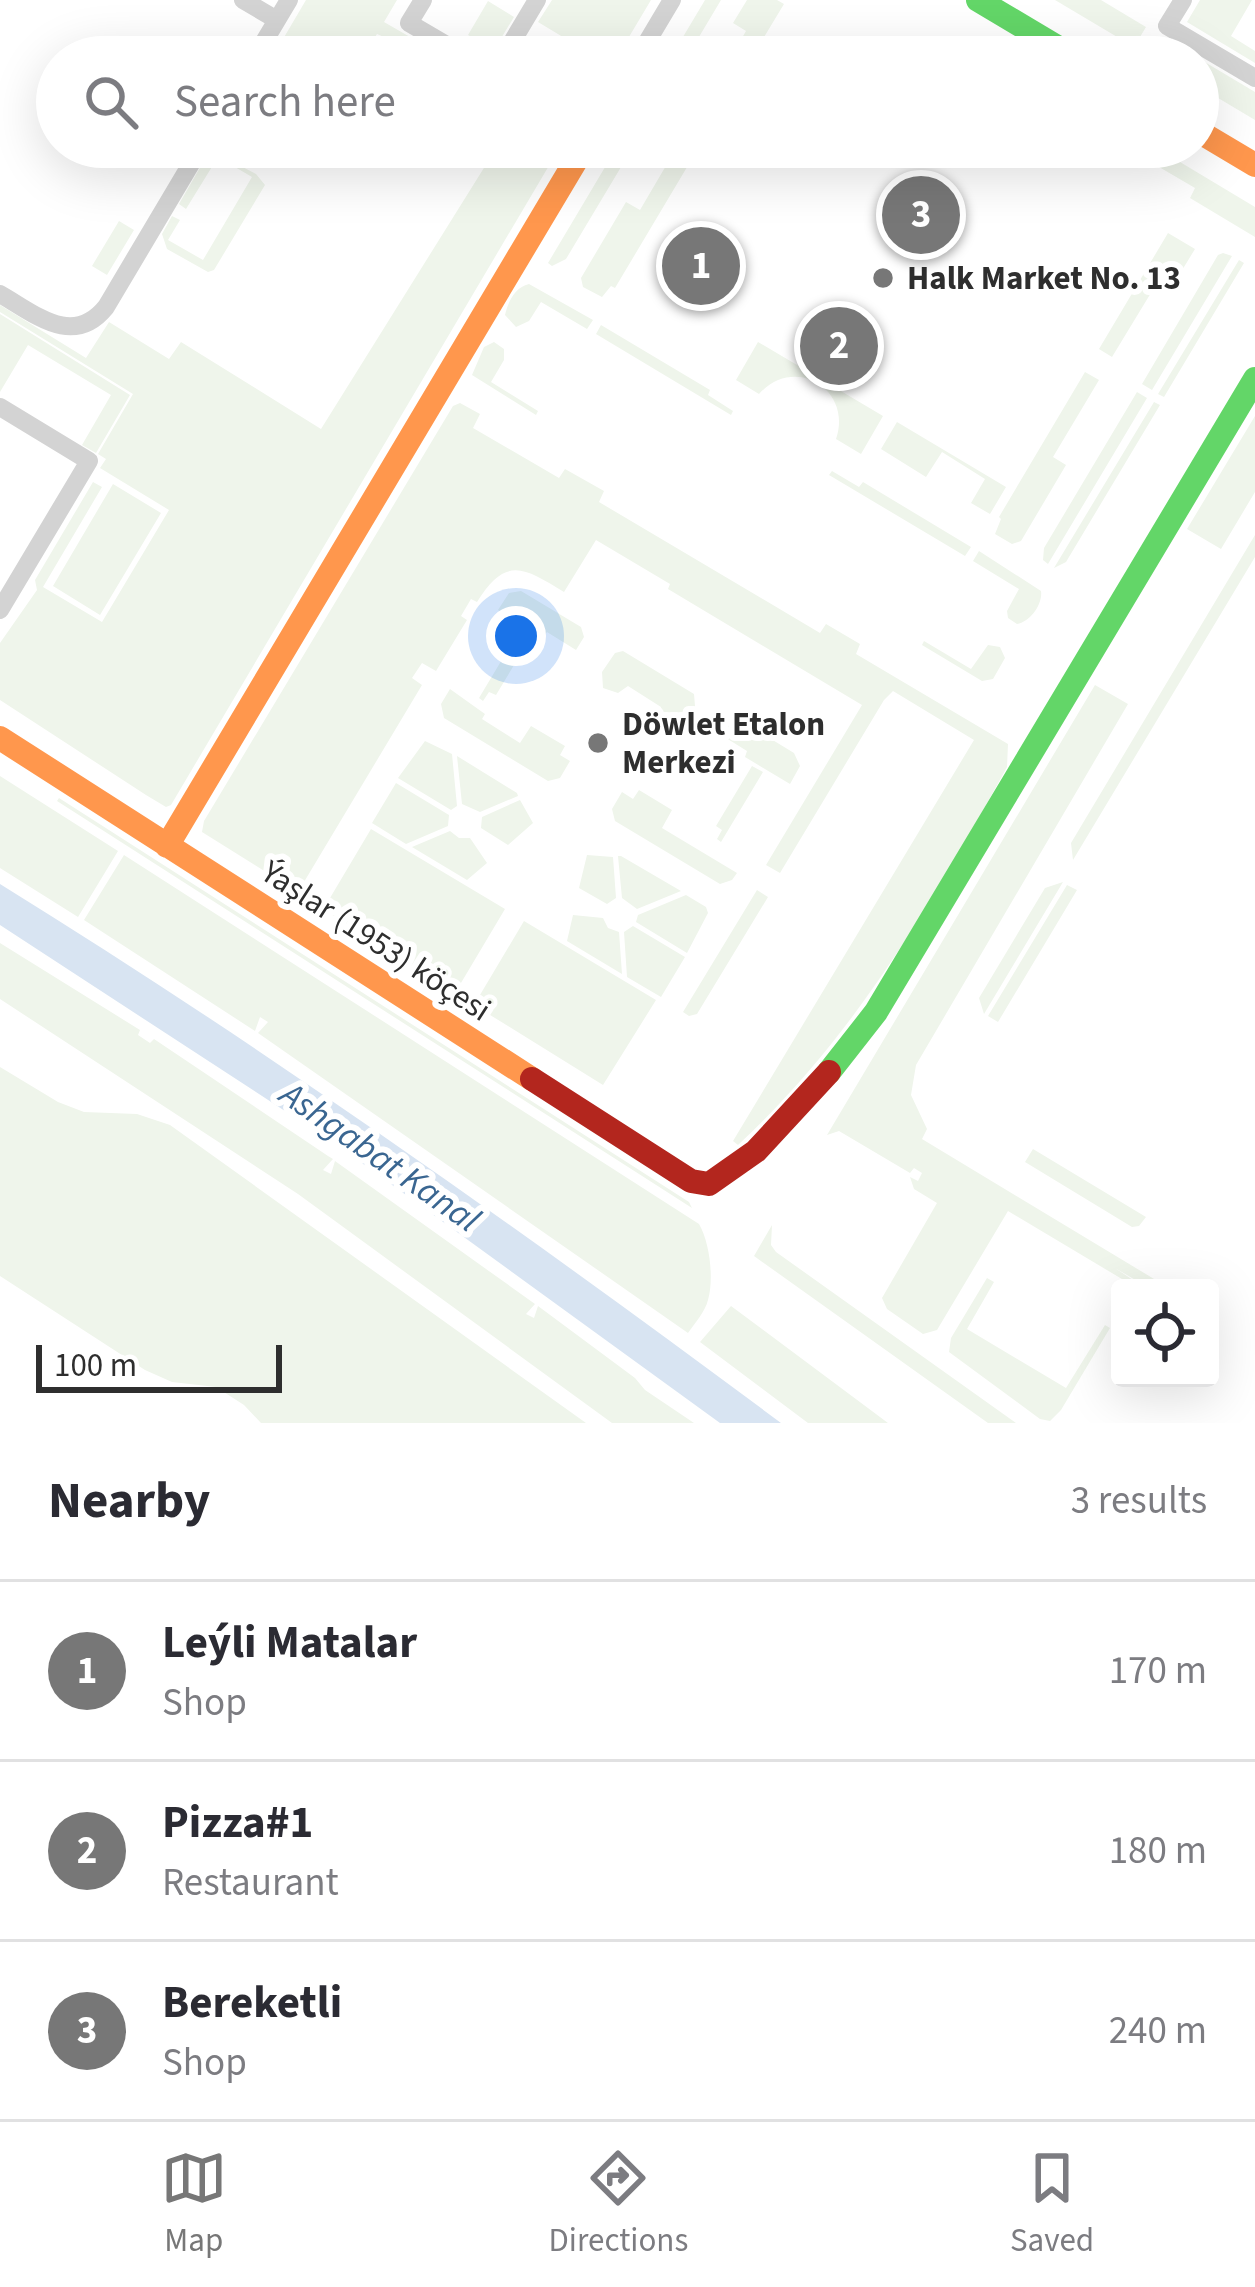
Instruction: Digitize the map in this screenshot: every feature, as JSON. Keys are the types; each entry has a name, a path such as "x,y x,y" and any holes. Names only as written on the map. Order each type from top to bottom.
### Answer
{"street":[{"path":"243,0 277,20"},
{"path":"267,36 289,0"},
{"path":"423,0 409,22 432,36"},
{"path":"516,36 537,0"},
{"path":"651,36 672,0"},
{"path":"978,0 1039,36"},
{"path":"1183,0 1167,26 1184,36"},
{"path":"1219,57 1255,78"},
{"path":"1219,144 1255,165"},
{"path":"0,294 66,328 91,322 106,307 189,168"},
{"path":"167,846 571,168"},
{"name":"Ýaşlar (1953) köçesi","path":"0,738 700,1185 721,1178 803,1101 876,1012 1255,379"},
{"path":"0,407 89,461 0,610"}],"shaded area":[{"path":"306,0 397,0 384,22 408,36 377,34 285,36"},
{"path":"552,0 651,0 630,36 561,36 538,22"},
{"path":"705,0 721,0 700,36 684,36"},
{"path":"747,0 784,4 765,36 743,36 746,31 733,23"},
{"path":"1055,0 1101,0 1146,27 1141,36 1116,36"},
{"path":"1200,0 1252,0 1231,36 1255,51 1255,63 1219,41 1219,36 1187,22"},
{"path":"488,1 514,17 502,36 468,35"},
{"path":"1219,71 1255,92 1255,120 1219,99"},
{"path":"200,168 211,168 186,209 179,204"},
{"path":"237,168 256,174 265,185 214,270 208,272 167,249 162,234 172,216 180,220 168,240 203,260 252,177"},
{"path":"484,168 548,168 171,805 166,807 146,795 0,700 0,643 37,590 35,580 93,482 102,487 43,587 102,622 169,510 100,468 106,459 98,454 133,394 0,312 0,305 86,358 109,322 169,359 181,342 321,429"},
{"path":"605,168 620,168 566,259 552,266 548,263"},
{"path":"665,168 686,168 615,288 611,286 602,297 583,287 581,278 626,202 640,210"},
{"path":"1161,168 1190,168 1255,207 1255,237 1190,198 1195,188"},
{"path":"119,221 134,230 107,275 92,266"},
{"path":"1168,233 1195,249 1173,285 1160,278 1112,357 1099,349"},
{"path":"1223,253 1232,256 1152,390 1142,384"},
{"path":"1239,260 1244,263 1164,397 1158,394"},
{"path":"529,284 593,320 587,329 541,302 529,321 516,327 506,310 516,292"},
{"path":"0,314 130,395 96,453 82,445 111,395 28,345 0,392"},
{"path":"601,325 710,390 708,395 733,411 731,415 596,334"},
{"path":"494,342 504,349 504,360 491,382 538,411 536,415 472,375 484,347"},
{"path":"758,342 883,416 861,454 836,439 836,406 817,383 789,377 759,394 736,380"},
{"path":"1085,372 1099,380 1053,457 1066,465 1021,541 1012,544 995,534 999,517"},
{"path":"1137,392 1147,398 1048,564 1043,560 1044,548"},
{"path":"1154,402 1160,405 1066,562 1054,568"},
{"path":"460,403 480,414 473,428 559,478 565,469 604,491 599,502 820,633 826,624 860,644 856,654 1008,744 1007,767 888,967 818,1060 738,1145 733,1141 974,740 893,691 780,873 766,865 862,705 668,589 670,584 596,540 564,592 516,570 497,577 477,602 471,599 461,616 467,620 436,671 422,663 412,678 422,685 298,892 202,832 204,821 453,406"},
{"path":"1255,416 1255,492 1221,549 1187,529"},
{"path":"897,422 1006,487 990,514 971,503 985,479 942,452 926,477 881,449"},
{"path":"832,471 859,487 863,482 971,547 965,556 829,475"},
{"path":"113,484 161,513 100,615 53,586"},
{"path":"1255,535 1255,557 1073,860 1071,843"},
{"path":"979,551 1041,591 1038,607 1027,620 1017,624 1008,618 1019,589 973,561"},
{"path":"521,591 581,627 584,637 576,650 498,610 509,593"},
{"path":"521,628 532,635 496,695 489,692 483,701 479,698"},
{"path":"924,641 971,669 988,645 1000,647 1005,658 993,679 982,681 922,645"},
{"path":"623,651 694,694 695,706 682,727 666,727 659,719 661,707 628,686 618,693 603,688 602,672 615,653"},
{"path":"1095,685 1128,704 916,1065 911,1095 927,1129 922,1139 1154,1279 1134,1279 1115,1268 1132,1279 1122,1279 1008,1211 937,1330 923,1334 887,1309 882,1298 937,1203 914,1189 910,1177 918,1181 922,1173 914,1168 910,1173 839,1131 827,1135"},
{"path":"450,689 485,714 482,719 520,743 531,726 565,746 560,755 570,761 560,778 548,781 444,718 441,704"},
{"path":"728,719 738,719 794,753 800,766 790,784 745,757 747,751 718,733"},
{"path":"425,741 452,754 457,806 451,810 398,778"},
{"path":"457,756 518,796 480,812 462,804"},
{"path":"752,766 763,772 721,842 717,839 722,830 716,826"},
{"path":"0,776 118,851 78,917 0,868"},
{"path":"396,783 449,815 448,826 406,844 372,823"},
{"path":"639,790 672,810 662,828 737,873 732,880 720,884 615,821 612,809 622,792 633,799"},
{"path":"59,798 689,1202 692,1208 57,801"},
{"path":"520,800 533,823 508,845 481,828 482,817"},
{"path":"371,829 505,909 455,993 326,911"},
{"path":"450,831 459,838 470,838 487,863 467,880 412,847"},
{"path":"124,855 699,1224 708,1251 710,1291 705,1309 688,1333 258,1033 268,1022 260,1017 255,1031 84,920"},
{"path":"587,855 613,857 616,898 607,904 579,888"},
{"path":"618,856 681,891 637,909 622,898"},
{"path":"1063,882 984,1014 979,998 1045,888"},
{"path":"1067,885 1077,890 998,1022 988,1016"},
{"path":"757,890 768,897 697,1014 689,1016 683,1012"},
{"path":"686,895 708,913 687,953 636,922 638,915"},
{"path":"573,915 603,918 608,928 619,932 622,974 567,941"},
{"path":"524,921 656,1000 603,1085 474,1005"},
{"path":"633,926 685,957 661,997 627,977 624,932"},
{"path":"0,943 333,1159 323,1170 331,1174 335,1161 535,1304 526,1314 534,1318 538,1306 694,1423 612,1423 298,1194 0,999"},
{"path":"0,1067 84,1112 137,1114 170,1125 586,1423 261,1423 216,1387 172,1382 145,1370 0,1276"},
{"path":"1033,1149 1146,1217 1132,1227 1025,1162"},
{"path":"772,1225 771,1245 776,1252 1016,1423 988,1423 754,1256"},
{"path":"987,1278 994,1282 967,1329 1066,1388 1105,1325 1110,1328 1050,1421 1040,1419 949,1352 951,1338"},
{"path":"731,1306 888,1423 808,1423 700,1342"}],"water":[{"name":"Ashgabat Kanal","path":"0,884 396,1145 781,1423 720,1423 337,1145 0,925"}],"traffic: fast":[{"path":"978,0 1039,36"},
{"path":"829,1072 876,1012 1255,379"}],"traffic: slow":[{"path":"1219,144 1255,165"},
{"path":"167,846 571,168"},
{"path":"0,738 532,1079"}],"traffic: jam":[{"path":"532,1079 691,1181 709,1184 756,1151 829,1072"}],"place":[{"name":"Bereketli","path":"921,215"},
{"name":"Leýli Matalar","path":"701,266"},
{"name":"Halk Market No. 13","path":"883,278"},
{"name":"Pizza#1","path":"839,346"},
{"name":"Döwlet Etalon Merkezi","path":"598,743"}]}
